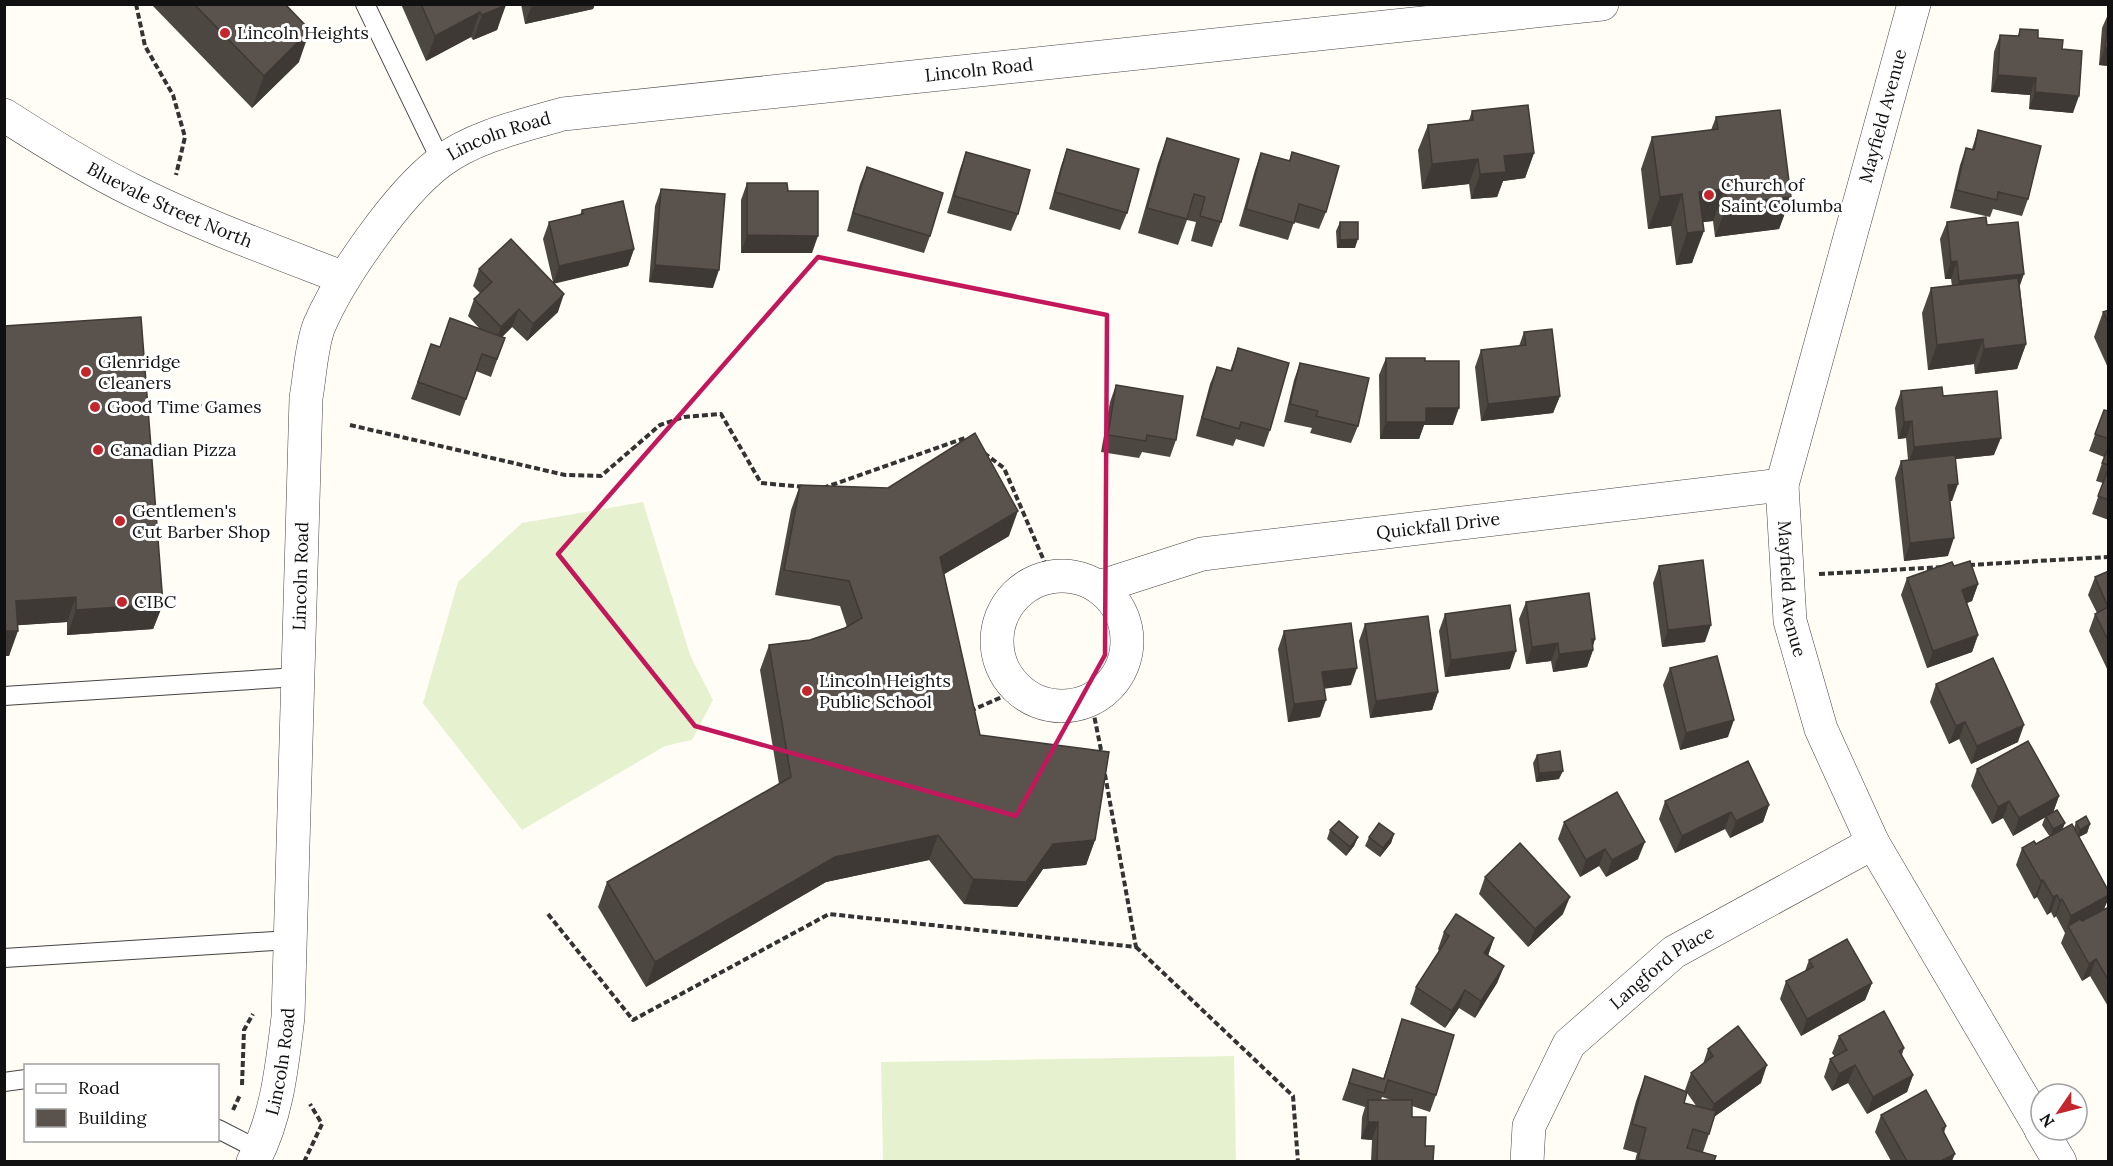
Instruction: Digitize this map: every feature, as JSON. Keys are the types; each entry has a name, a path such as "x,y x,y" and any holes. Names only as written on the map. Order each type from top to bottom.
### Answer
{"street":[{"name":"Lincoln Road","path":"256,1156 279,1090 288,1017 306,398 318,328 344,278 409,189 441,161 499,132 563,114 1602,4"},
{"name":"Mayfield Avenue","path":"1914,4 1782,485 1790,621 1821,729 1873,843 2029,1110"},
{"name":"Bluevale Street North","path":"4,115 54,147 134,191 344,278"},
{"name":"Quickfall Drive","path":"1099,587 1202,554 1782,485"},
{"path":"1068,576 1099,587 1112,598 1127,629 1128,646 1117,678 1106,691 1091,700 1073,706 1053,706 1035,701 1018,690 999,659 997,641 1000,623 1007,606 1019,592 1034,582 1052,577 1068,576"},
{"name":"Langford Place","path":"1527,1161 1529,1126 1569,1044 1674,952 1873,843"},
{"name":"Mayfield Avenue","path":"2048,1142 2060,1161"}],"lane":[{"path":"365,4 441,161"},
{"path":"4,696 298,677"},
{"path":"4,958 290,940"},
{"path":"4,1082 24,1078"},
{"path":"220,1130 256,1156"}],"path":[{"path":"136,4 139,9 145,46 173,95 185,137 169,207"},
{"path":"196,406 261,411"},
{"path":"351,425 565,475 602,476 660,425 684,417 721,414 761,483 808,488"},
{"path":"820,489 965,438 973,444"},
{"path":"980,450 1004,468 1052,577"},
{"path":"1959,566 2109,556"},
{"path":"1833,573 1948,566"},
{"path":"960,716 1018,690"},
{"path":"1091,700 1136,947 1293,1096 1298,1161"},
{"path":"548,914 633,1020 829,915 1136,947"},
{"path":"220,1130 242,1091 244,1030"},
{"path":"304,1161 322,1124"}],"highlighted area":[{"path":"818,257 1107,315 1105,655 1016,816 695,726 558,554"}],"green space":[{"path":"643,502 690,655 713,700 692,740 665,746 522,830 423,703 458,582 522,523"},
{"path":"1234,1056 1236,1161 883,1161 881,1062"}],"building":[{"path":"194,4 285,4 310,30 264,76"},
{"path":"421,4 506,5 482,15 480,12 435,36"},
{"path":"2109,13 2109,48 2105,48"},
{"path":"2020,29 2038,30 2038,38 2063,40 2062,49 2082,51 2079,96 2035,92 2036,78 1998,75 2000,35 2019,36"},
{"path":"1528,105 1534,153 1504,156 1506,172 1480,174 1478,159 1432,164 1428,125 1473,120 1472,111"},
{"path":"1780,110 1791,197 1727,205 1725,189 1699,192 1704,231 1687,233 1682,194 1660,197 1652,137 1718,129 1716,117"},
{"path":"1978,130 2041,146 2028,199 1998,192 1997,200 1956,190 1966,148 1974,150"},
{"path":"1167,138 1239,159 1221,222 1200,216 1205,197 1194,194 1187,219 1147,208"},
{"path":"1067,149 1139,169 1127,213 1055,192"},
{"path":"966,152 1030,170 1018,214 954,196"},
{"path":"1292,152 1339,166 1326,212 1299,204 1294,223 1246,209 1261,153 1290,161"},
{"path":"867,167 943,193 930,236 853,213"},
{"path":"747,183 787,183 788,191 818,191 818,236 747,235"},
{"path":"661,189 725,194 719,270 655,265"},
{"path":"623,201 634,249 559,266 549,222 583,214 582,210"},
{"path":"1986,217 1987,225 2018,222 2024,274 1959,281 1957,261 1951,262 1947,222"},
{"path":"1340,222 1358,222 1358,239 1340,240"},
{"path":"511,239 564,294 533,324 519,309 501,327 474,299 492,282 479,269"},
{"path":"2018,278 2026,344 1984,349 1983,339 1937,345 1931,288"},
{"path":"2109,310 2109,324 2103,312"},
{"path":"141,317 163,604 76,610 76,597 16,601 18,631 4,631 4,326"},
{"path":"450,318 505,338 497,359 482,354 466,399 418,382 431,344 440,347"},
{"path":"1552,329 1560,396 1488,404 1481,350 1526,345 1524,332"},
{"path":"1238,348 1289,363 1270,430 1241,422 1239,429 1202,418 1217,367 1232,371"},
{"path":"1386,358 1459,361 1459,408 1426,408 1426,422 1386,422"},
{"path":"1300,363 1369,378 1358,426 1316,416 1318,411 1290,404"},
{"path":"1116,385 1183,396 1176,440 1147,435 1146,441 1108,435"},
{"path":"1942,387 1943,396 1997,391 2001,438 1914,447 1912,421 1904,422 1901,391"},
{"path":"2104,410 2109,411 2109,439 2095,434"},
{"path":"975,433 1018,511 940,557 980,735 1109,752 1095,840 1053,844 1026,882 973,879 938,835 835,857 655,962 607,882 791,777 769,645 810,640 845,628 862,618 849,581 784,570 800,485 888,488"},
{"path":"2109,446 2109,465 2102,463"},
{"path":"1955,455 1958,484 1948,485 1954,538 1910,543 1901,461"},
{"path":"2109,467 2109,500 2098,496"},
{"path":"1703,560 1711,625 1668,630 1659,566"},
{"path":"1970,561 1978,584 1962,590 1978,635 1933,651 1907,578 1952,562 1954,566"},
{"path":"2109,571 2109,642 2095,614 2108,607 2095,577"},
{"path":"1589,593 1595,639 1592,639 1593,650 1559,654 1558,643 1532,647 1526,602"},
{"path":"1510,605 1516,651 1451,660 1445,614"},
{"path":"1428,616 1438,692 1376,701 1365,624"},
{"path":"1351,623 1357,668 1322,672 1326,700 1294,704 1284,631"},
{"path":"1717,656 1734,720 1686,733 1670,668"},
{"path":"1993,658 2024,725 1977,746 1965,722 1956,726 1936,684"},
{"path":"2028,741 2059,796 2019,818 2009,801 1998,807 1977,769"},
{"path":"1560,751 1563,771 1539,773 1537,755"},
{"path":"1748,761 1769,805 1736,821 1731,812 1682,836 1665,801"},
{"path":"1617,792 1645,842 1612,860 1605,849 1586,860 1564,822"},
{"path":"2057,810 2065,823 2053,829 2046,816"},
{"path":"2086,816 2090,824 2080,830 2076,822"},
{"path":"1339,821 1358,837 1350,847 1330,830"},
{"path":"1379,823 1394,834 1383,848 1369,837"},
{"path":"2072,824 2109,895 2071,916 2062,899 2060,901 2057,895 2053,897 2043,880 2041,881 2022,848 2034,841 2036,844"},
{"path":"1520,843 1570,897 1535,929 1485,877"},
{"path":"2109,907 2109,981 2096,959 2089,964 2068,926"},
{"path":"1456,914 1494,938 1484,953 1504,966 1481,1001 1465,990 1452,1011 1416,987 1449,936 1444,932"},
{"path":"1847,939 1872,983 1807,1019 1786,981 1813,967 1809,960"},
{"path":"1884,1011 1904,1048 1899,1051 1913,1075 1873,1097 1855,1065 1839,1074 1830,1059 1847,1050 1839,1036"},
{"path":"1402,1019 1454,1035 1436,1095 1388,1080 1384,1093 1349,1083 1353,1069 1384,1079"},
{"path":"1738,1026 1767,1065 1714,1104 1691,1073 1713,1056 1708,1049"},
{"path":"1645,1076 1687,1092 1684,1103 1716,1111 1709,1134 1693,1129 1687,1148 1716,1156 1714,1161 1638,1159 1646,1128 1632,1124"},
{"path":"1926,1090 1946,1126 1942,1129 1955,1154 1941,1161 1907,1161 1881,1115"},
{"path":"1368,1100 1412,1100 1412,1117 1426,1117 1425,1146 1434,1146 1433,1161 1377,1161 1378,1122 1368,1122"}],"place":[{"name":"Lincoln Heights","path":"225,33"},
{"name":"Church of Saint Columba","path":"1709,195"},
{"name":"Glenridge Cleaners","path":"86,372"},
{"name":"Good Time Games","path":"95,407"},
{"name":"Canadian Pizza","path":"98,450"},
{"name":"Gentlemen's Cut Barber Shop","path":"120,521"},
{"name":"CIBC","path":"122,602"},
{"name":"Lincoln Heights Public School","path":"807,691"}]}
